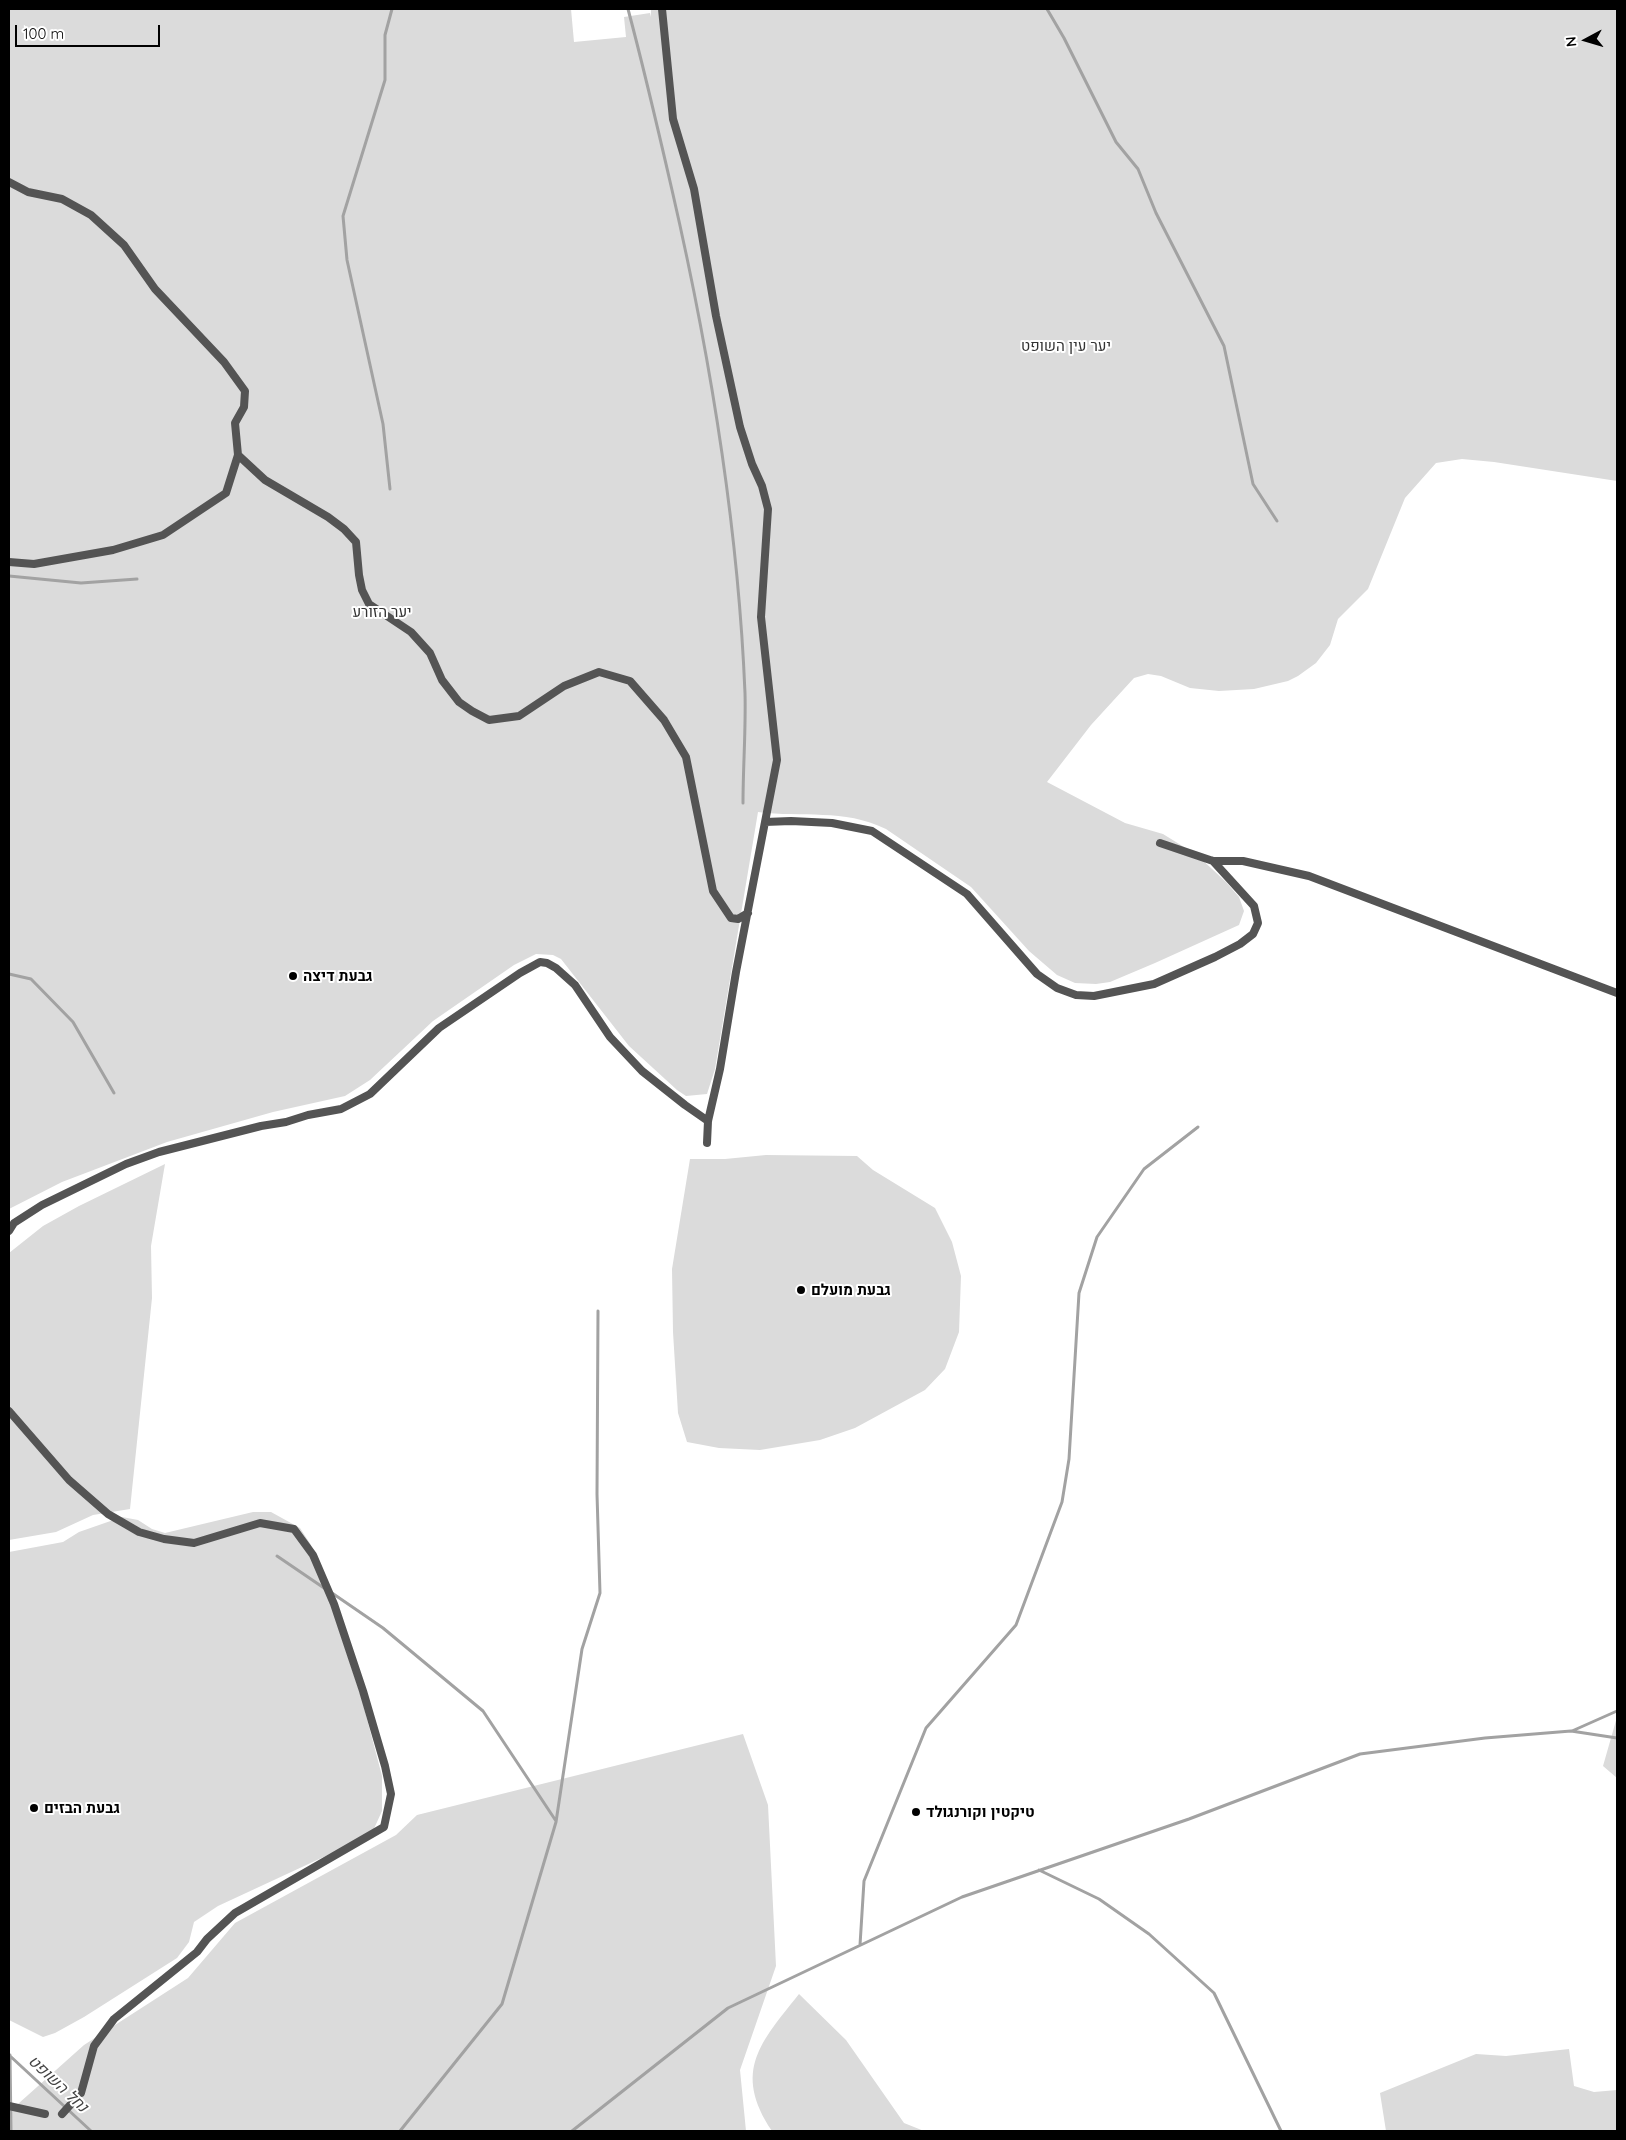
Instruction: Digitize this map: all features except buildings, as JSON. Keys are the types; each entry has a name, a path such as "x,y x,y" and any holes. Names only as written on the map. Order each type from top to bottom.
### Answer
{"street":[{"path":"662,9 673,119 694,189 716,316 740,427 752,464 762,486 768,509 762,617 777,760 736,972 720,1069 708,1120 706,1143"},
{"path":"9,182 28,192 62,199 91,215 124,245 155,289 224,362 245,391 244,407 235,423 238,455 226,493 163,535 113,550 34,564 9,562"},
{"path":"238,455 265,480 328,517 344,529 356,542 362,590 369,604 412,632 430,653 442,680 459,702 478,715 489,720 519,716 564,686 599,672 630,681 664,720 686,757 713,891 731,918 738,919 748,914"},
{"path":"766,822 832,823 872,831 967,894 1036,974 1057,988 1076,995 1094,996 1154,984 1215,958 1240,944 1253,934 1258,923 1254,906 1213,861"},
{"path":"1160,843 1213,861 1243,861 1309,876 1617,992"},
{"path":"9,1230 14,1224 42,1205 126,1164 159,1152 261,1126 286,1122 341,1108 356,1102 370,1094 440,1028 458,1014 540,962 547,963 556,968 575,985 610,1037 642,1071 678,1100 708,1120"},
{"path":"9,1411 69,1480 108,1514 139,1532 164,1539 194,1543 260,1523 294,1529 314,1555 334,1604 363,1691 385,1766 391,1794 384,1827 235,1913 190,1958 114,2019 94,2046 81,2093"},
{"path":"62,2114 72,2103"},
{"path":"9,2106 45,2114"}],"green space":[{"path":"9,9 571,9 574,42 626,37 624,17 650,13 651,17 651,9 1617,9 1617,481 1494,462 1462,459 1436,463 1405,498 1368,589 1338,619 1330,645 1316,663 1288,681 1254,689 1219,691 1190,688 1161,676 1148,674 1134,678 1091,725 1047,782 1125,823 1163,834 1197,855 1239,897 1244,911 1239,925 1110,982 1096,984 1075,983 1057,975 1029,951 971,887 886,829 854,818 758,812 715,1069 707,1094 686,1096 677,1090 629,1046 561,959 553,955 536,954 514,965 433,1021 370,1080 345,1096 273,1112 167,1142 62,1182 9,1209"},
{"path":"766,1155 857,1156 873,1170 935,1208 952,1242 961,1276 959,1332 945,1369 925,1390 855,1428 820,1440 760,1450 719,1448 687,1442 678,1413 673,1332 672,1269 690,1159 725,1159"},
{"path":"165,1164 151,1246 152,1298 130,1509 93,1515 56,1532 9,1540 9,1253 43,1226 79,1206"},
{"path":"253,1512 271,1512 300,1528 311,1545 362,1700 382,1776 382,1811 372,1833 218,1906 194,1922 189,1942 177,1958 84,2017 55,2033 43,2037 9,2020 9,1552 63,1542 79,1532 122,1517 138,1520 152,1529 165,1533"},
{"path":"1617,1717 1617,1778 1603,1766"},
{"path":"743,1734 768,1805 776,1966 740,2070 746,2131 9,2131 9,2112 84,2045 188,1978 235,1923 396,1835 417,1815"},
{"path":"799,1994 846,2040 904,2123 924,2131 772,2131 760,2110 754,2091 753,2074 756,2058 773,2027"},
{"path":"1569,2049 1574,2086 1594,2092 1617,2090 1617,2131 1386,2131 1380,2093 1476,2054 1506,2056"}],"waterway":[{"path":"390,489 383,424 347,260 343,216 385,80 385,35 392,9"},
{"path":"628,9 686,252 720,440 729,503 741,629 745,693 743,803"},
{"path":"1047,9 1064,38 1116,142 1138,169 1156,213 1224,346 1253,484 1277,521"},
{"path":"9,576 81,583 137,579"},
{"path":"9,974 31,979 73,1022 114,1093"},
{"path":"860,1945 864,1881 926,1728 1016,1625 1062,1502 1069,1459 1079,1293 1097,1237 1144,1169 1198,1127"},
{"path":"400,2131 502,2004 556,1822 582,1649 600,1593 597,1494 598,1311"},
{"path":"277,1556 324,1588"},
{"path":"332,1593 383,1628 483,1711 556,1821"},
{"path":"1572,1731 1617,1711"},
{"path":"572,2131 728,2008 962,1897 1189,1819 1360,1754 1485,1738 1571,1731 1617,1738"},
{"path":"1039,1870 1099,1899 1149,1934 1214,1993 1281,2131"},
{"name":"נחל השופט","path":"9,2055 91,2131"},
{"path":"10,2055 11,2131"}],"place":[{"name":"גבעת דיצה","path":"293,976"},
{"name":"גבעת מועלם","path":"801,1290"},
{"name":"גבעת הבזים","path":"34,1808"},
{"name":"טיקטין וקורנגולד","path":"916,1812"}],"park label":[{"name":"יער עין השופט","path":"1066,346"},
{"name":"יער הזורע","path":"382,612"}]}
